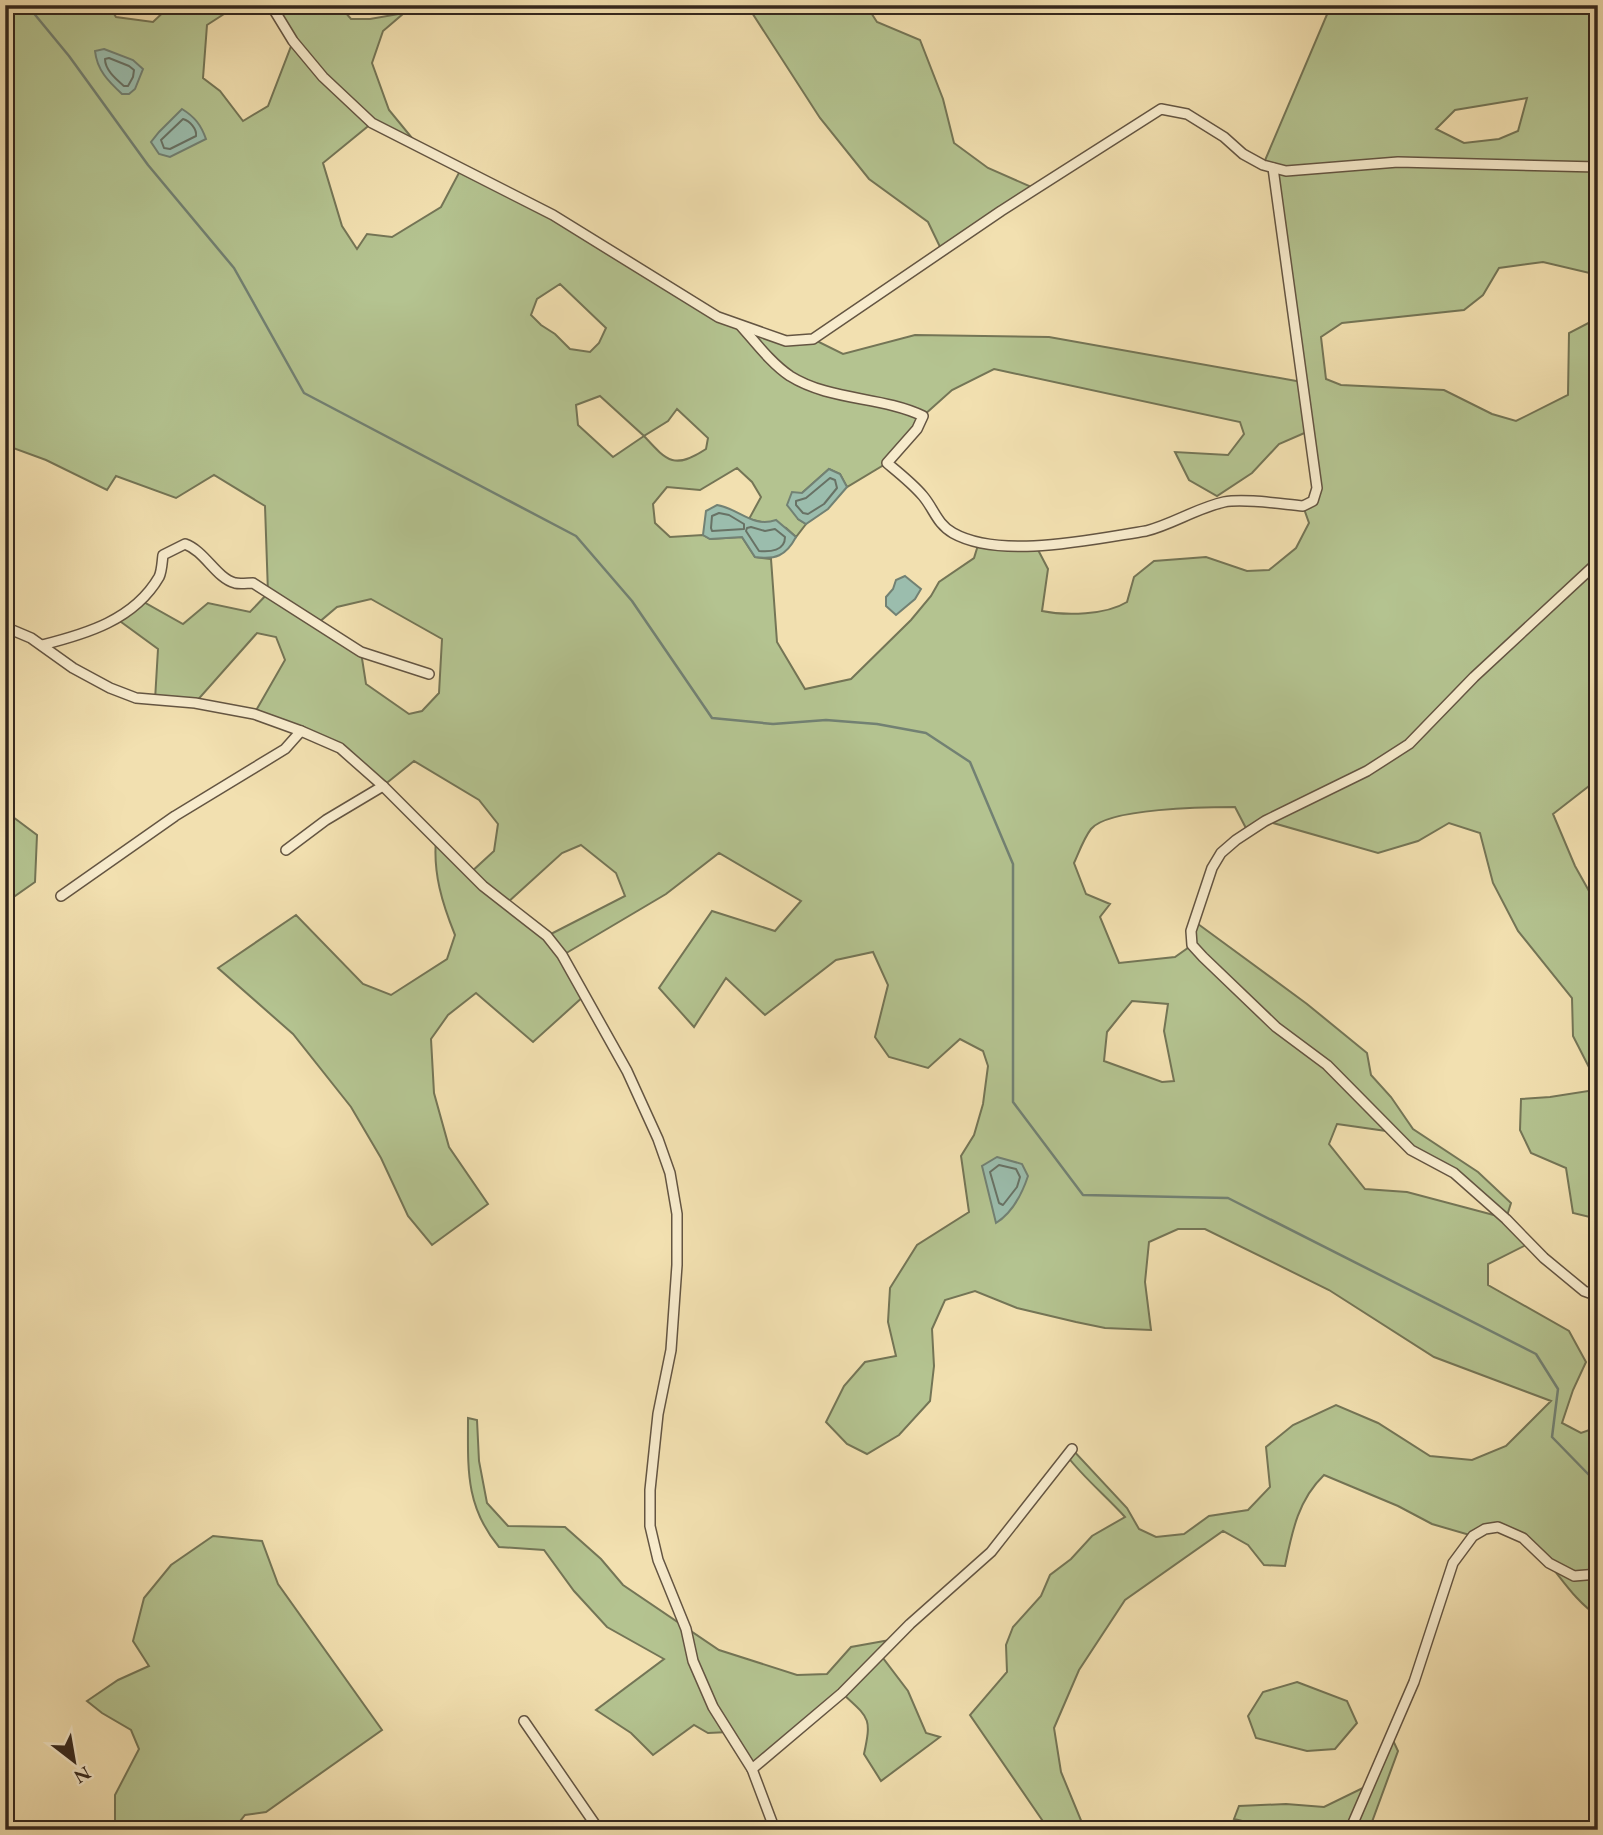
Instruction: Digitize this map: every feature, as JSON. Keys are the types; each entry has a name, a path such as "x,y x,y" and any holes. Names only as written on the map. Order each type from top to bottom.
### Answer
{"street":[{"path":"271,5 293,41 323,78 372,123 553,215 718,317 786,341 813,339 1001,211 1161,108 1188,114 1243,154 1286,171 1398,162 1598,167"},
{"path":"740,325 769,357 790,375 823,391 907,408 923,416 916,429 887,463 924,496 937,521 954,534 979,542 1036,546 1146,531 1162,527 1198,509 1228,502 1303,506 1312,501 1317,488 1273,168"},
{"path":"42,645 82,635 117,619 140,600 160,575 163,555 185,544 196,548 234,583 253,583 361,652 429,674"},
{"path":"1598,562 1474,677 1409,744 1367,771 1265,821 1221,853 1212,868 1191,931 1192,945 1211,965 1276,1027 1327,1065 1411,1150 1454,1173 1506,1219 1544,1258 1584,1291 1598,1296"},
{"path":"5,627 16,630 42,645 73,668 110,688 136,698 195,703 254,714 340,748 383,786 483,887 547,936 562,955 627,1071 658,1139 670,1173 677,1214 677,1265 671,1350 658,1414 650,1526 658,1560 687,1629 693,1661 713,1707 752,1769 775,1830"},
{"path":"61,896 175,816 285,749 302,731"},
{"path":"286,850 326,820 383,786"},
{"path":"752,1769 842,1692 909,1624 991,1552 1072,1449"},
{"path":"1350,1830 1414,1682 1453,1563 1474,1536 1485,1529 1498,1527 1523,1538 1549,1563 1574,1576 1598,1574"},
{"path":"524,1721 599,1830"}],"green space":[{"path":"5,5 112,5 111,9 116,17 153,22 171,5 238,5 207,25 203,78 220,91 243,121 268,106 293,41 271,5 339,5 351,19 370,19 404,13 383,31 372,63 389,110 421,149 372,123 323,163 342,226 357,249 367,234 392,237 441,207 461,169 553,215 718,317 785,341 813,339 843,354 915,335 1049,337 1302,382 1273,168 1263,165 1331,5 1598,5 1598,275 1543,262 1499,268 1483,295 1464,310 1342,323 1321,337 1326,379 1341,385 1444,390 1492,414 1516,421 1568,395 1569,333 1598,318 1598,779 1553,814 1575,866 1598,907 1598,1219 1573,1213 1566,1168 1531,1153 1520,1130 1521,1099 1595,1090 1594,1077 1573,1036 1572,998 1518,931 1493,883 1480,833 1449,823 1418,841 1378,853 1266,821 1248,832 1235,807 1182,808 1137,813 1101,822 1088,833 1074,863 1086,894 1110,904 1100,917 1119,963 1175,957 1192,945 1194,921 1307,1004 1367,1053 1371,1075 1391,1097 1413,1129 1478,1172 1511,1203 1506,1219 1530,1243 1488,1264 1488,1285 1569,1331 1586,1362 1562,1423 1581,1433 1598,1427 1598,1616 1577,1598 1543,1557 1518,1535 1498,1527 1473,1536 1432,1524 1398,1506 1324,1475 1302,1506 1285,1566 1264,1565 1248,1545 1223,1531 1125,1600 1079,1670 1054,1728 1061,1772 1085,1830 1049,1830 970,1715 1007,1672 1006,1645 1013,1627 1041,1596 1050,1575 1071,1559 1092,1536 1125,1517 1067,1456 1072,1449 1127,1508 1139,1529 1156,1537 1184,1534 1209,1516 1248,1510 1270,1487 1266,1447 1293,1425 1336,1405 1378,1423 1430,1456 1472,1460 1506,1446 1551,1401 1434,1357 1329,1290 1205,1229 1178,1229 1149,1242 1145,1282 1151,1330 1105,1328 1076,1322 1017,1308 975,1291 945,1300 932,1329 934,1366 930,1401 899,1435 867,1454 847,1444 826,1422 844,1386 865,1362 896,1356 888,1322 890,1288 917,1245 969,1212 961,1156 974,1135 983,1104 988,1066 983,1051 960,1039 928,1068 889,1057 875,1037 888,985 873,952 836,960 765,1015 726,978 694,1027 659,988 712,911 775,931 801,901 719,853 666,894 563,955 585,995 533,1042 476,993 448,1015 431,1039 434,1093 449,1147 488,1204 432,1245 408,1216 381,1158 351,1107 293,1034 218,968 296,915 363,984 391,995 447,959 455,935 440,888 436,839 470,873 494,851 498,824 479,800 414,761 383,786 340,748 254,714 285,660 276,637 257,633 195,703 155,700 158,649 117,619 140,600 183,624 208,603 250,612 268,593 265,506 214,475 176,498 116,476 107,490 46,460 8,446 5,448","holes":["1527,98 1518,131 1499,139 1464,143 1436,129 1455,110","560,284 606,328 599,343 590,352 570,349 531,315 537,299","994,369 1240,422 1244,434 1228,455 1175,452 1189,480 1217,496 1252,473 1279,444 1309,431 1317,488 1313,501 1303,506 1309,523 1296,548 1269,570 1247,571 1206,557 1154,561 1134,577 1127,602 1108,610 1086,613 1042,611 1048,569 1036,546 979,542 974,558 939,582 911,620 851,679 805,689 777,642 771,559 755,557 742,537 670,537 655,523 653,504 667,487 700,490 737,468 752,482 761,497 749,519 786,528 796,537 806,524 798,519 802,493 829,469 840,474 847,487 887,463 923,416 952,390","600,396 644,436 613,457 578,425 576,405","677,409 708,438 706,449 678,461 665,457 644,436 668,421","371,599 442,639 439,693 422,711 409,714 366,684 361,652 317,624 337,607","581,845 616,873 625,896 547,936 506,904 562,853","1132,1001 1168,1004 1164,1031 1174,1081 1162,1082 1104,1061 1107,1032","1337,1124 1393,1132 1411,1150 1454,1173 1505,1218 1407,1192 1365,1189 1329,1144"]},
{"path":"747,5 866,5 877,22 920,40 943,99 954,143 988,168 1036,189 942,251 928,222 869,179 820,118"},
{"path":"5,811 37,835 35,882 5,903"},
{"path":"468,1418 477,1420 479,1461 487,1503 508,1526 565,1527 601,1559 623,1585 719,1650 797,1675 827,1674 851,1647 895,1639 880,1654 908,1691 926,1733 940,1737 881,1781 864,1754 868,1732 866,1719 842,1693 752,1769 729,1732 708,1733 694,1725 653,1755 631,1733 596,1710 664,1659 607,1627 574,1591 544,1550 499,1547 488,1532 474,1502 469,1470"},
{"path":"213,1536 262,1541 278,1584 382,1730 266,1812 245,1815 233,1830 115,1830 115,1795 139,1749 131,1730 87,1701 118,1680 149,1666 133,1641 144,1598 171,1565"},
{"path":"1297,1682 1347,1701 1357,1723 1335,1749 1307,1751 1256,1738 1248,1716 1263,1692"},
{"path":"1391,1736 1398,1751 1369,1830 1280,1830 1234,1819 1239,1806 1286,1804 1324,1807 1367,1786"}],"water":[{"path":"104,49 133,60 143,69 135,89 129,94 122,94 101,70 95,51"},
{"path":"182,109 197,122 206,139 170,157 159,154 151,142"},
{"path":"829,469 840,474 847,487 828,509 806,524 798,519 787,505 792,492 802,493"},
{"path":"717,505 760,522 776,520 796,537 784,552 768,558 755,557 742,537 710,539 703,535 706,511"},
{"path":"905,576 921,589 915,599 896,615 886,606 886,597 896,580"},
{"path":"997,1157 1022,1164 1028,1176 1016,1203 996,1223 982,1166"}],"waterway":[{"path":"27,5 69,56 148,165 234,268 304,393 576,536 632,601 712,718 773,724 826,720 877,724 926,733 970,762 1013,864 1013,1102 1083,1195 1228,1198 1536,1354 1558,1389 1552,1437 1591,1477 1598,1478"}]}
